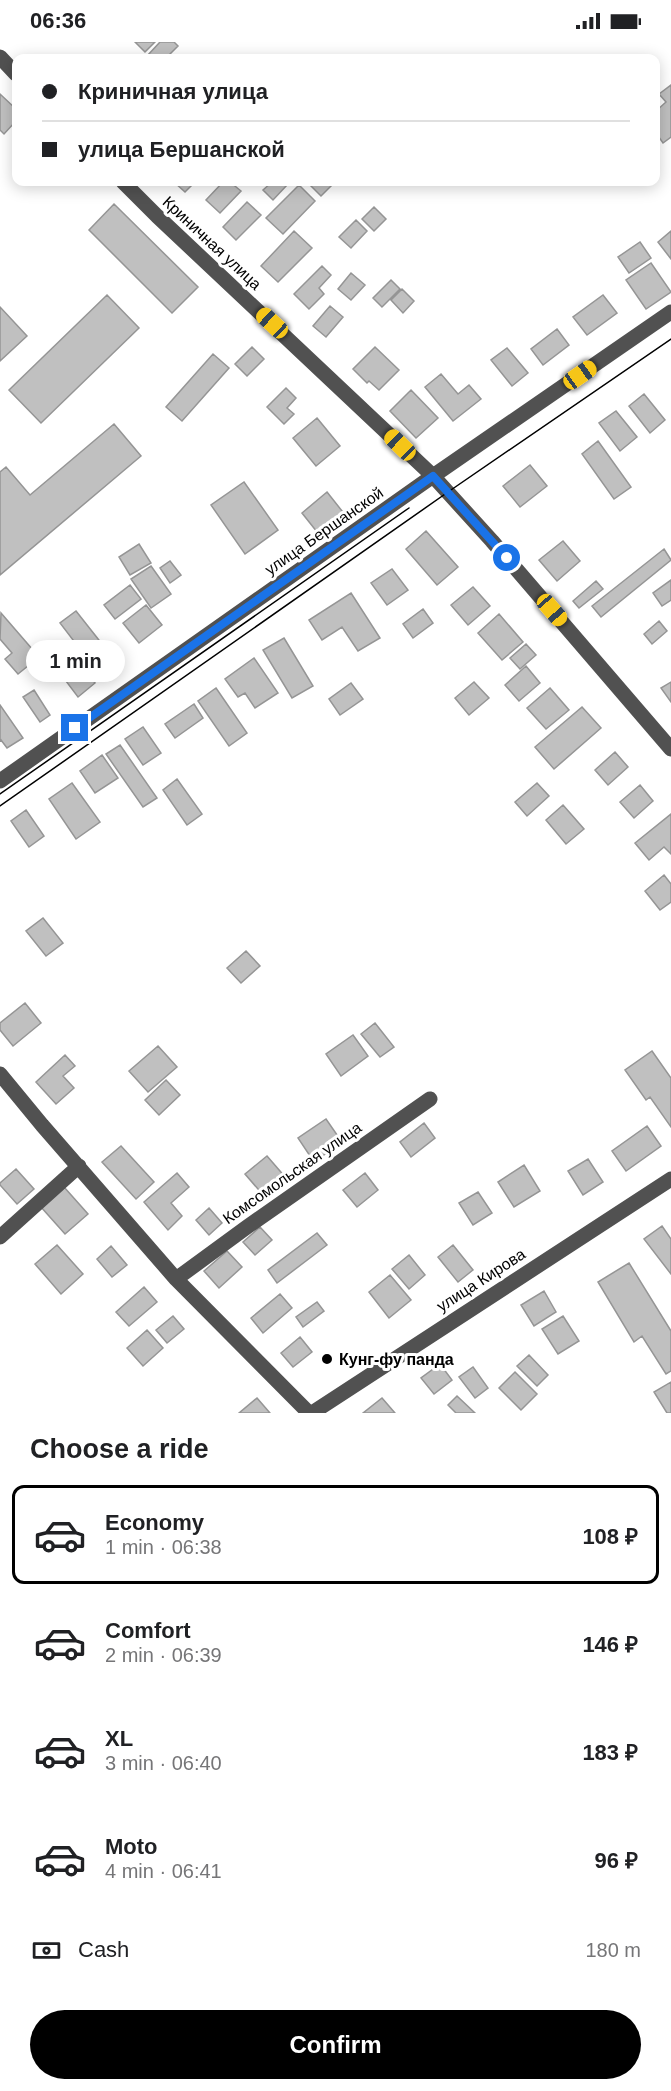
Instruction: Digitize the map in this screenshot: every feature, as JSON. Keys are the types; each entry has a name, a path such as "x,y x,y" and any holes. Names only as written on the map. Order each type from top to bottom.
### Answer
{"street":[{"path":"0,57 12,70"},
{"name":"Криничная улица","path":"127,186 433,476 671,749"},
{"name":"улица Бершанской","path":"0,781 433,476 671,312"},
{"path":"0,1074 176,1279 311,1413"},
{"name":"Комсомольская улица","path":"176,1279 430,1099"},
{"path":"0,1237 79,1166"},
{"name":"улица Кирова","path":"311,1413 671,1179"}],"building":[{"path":"135,42 155,42 145,52"},
{"path":"160,42 174,42 178,46 170,54 149,54"},
{"path":"671,85 671,137 663,143 660,139 660,107 666,102 660,93"},
{"path":"0,94 12,105 12,125 4,134 0,130"},
{"path":"178,186 191,186 185,192"},
{"path":"219,186 235,186 241,191 220,213 206,200"},
{"path":"268,186 286,186 273,200 263,190"},
{"path":"298,186 315,201 283,234 266,218"},
{"path":"311,186 331,186 321,196"},
{"path":"247,202 261,215 236,240 223,227"},
{"path":"114,204 198,287 172,313 89,230"},
{"path":"374,207 386,219 374,231 362,219"},
{"path":"356,220 367,231 351,248 339,237"},
{"path":"294,231 312,248 278,282 261,266"},
{"path":"671,231 671,259 658,242"},
{"path":"640,242 651,258 629,273 618,257"},
{"path":"651,263 671,292 646,309 626,280"},
{"path":"322,266 331,275 319,288 324,294 309,309 294,294"},
{"path":"351,273 365,285 351,300 338,289"},
{"path":"391,280 400,289 382,307 373,298"},
{"path":"402,289 414,301 403,313 391,300"},
{"path":"107,295 139,328 41,423 9,390"},
{"path":"603,295 617,313 587,335 573,317"},
{"path":"330,306 343,317 326,337 313,326"},
{"path":"0,307 27,336 0,361"},
{"path":"557,329 569,345 543,365 531,349"},
{"path":"252,347 264,359 247,376 235,364"},
{"path":"375,347 399,370 379,390 369,381 367,383 353,369"},
{"path":"507,348 528,373 512,386 491,360"},
{"path":"213,354 229,368 182,421 166,407"},
{"path":"441,374 458,394 469,385 481,399 453,421 425,387"},
{"path":"286,388 296,398 287,408 294,414 284,424 267,407"},
{"path":"411,390 438,418 416,438 390,411"},
{"path":"644,394 665,420 650,433 629,406"},
{"path":"616,411 637,437 620,451 599,423"},
{"path":"317,418 340,446 316,466 293,438"},
{"path":"114,424 141,456 0,575 0,472 6,467 30,495"},
{"path":"598,441 631,487 614,499 582,454"},
{"path":"530,465 547,486 520,507 503,486"},
{"path":"244,482 278,530 245,554 211,505"},
{"path":"327,492 346,516 321,537 302,513"},
{"path":"426,531 458,567 437,585 406,549"},
{"path":"563,541 580,561 557,581 539,560"},
{"path":"139,544 151,563 130,575 119,557"},
{"path":"664,549 671,560 601,617 592,606"},
{"path":"170,561 181,575 170,583 160,568"},
{"path":"151,566 171,594 151,608 131,579"},
{"path":"392,569 408,590 387,605 371,583"},
{"path":"671,580 671,600 662,606 653,593"},
{"path":"596,581 603,589 579,608 573,601"},
{"path":"130,585 141,599 115,619 104,605"},
{"path":"473,587 490,606 468,625 451,605"},
{"path":"351,593 380,638 358,651 342,627 322,640 309,620"},
{"path":"146,605 162,625 139,643 123,623"},
{"path":"423,609 433,623 413,638 403,624"},
{"path":"76,611 102,644 86,657 60,623"},
{"path":"1,613 39,657 18,674 5,659 12,653 0,639"},
{"path":"499,614 523,642 502,660 478,633"},
{"path":"659,621 667,631 652,644 644,634"},
{"path":"284,638 313,686 292,698 263,650"},
{"path":"526,644 536,655 520,669 510,658"},
{"path":"60,652 75,670 81,665 95,683 78,697 50,660"},
{"path":"254,658 278,693 255,708 245,693 238,697 225,679"},
{"path":"526,666 540,683 519,701 505,685"},
{"path":"474,682 489,698 469,715 455,698"},
{"path":"671,682 671,702 661,688"},
{"path":"351,683 363,699 340,715 329,699"},
{"path":"216,688 247,733 229,746 198,701"},
{"path":"550,688 569,710 546,729 527,708"},
{"path":"34,690 50,715 40,722 23,697"},
{"path":"194,704 203,718 175,738 165,724"},
{"path":"0,705 23,738 7,748 0,741"},
{"path":"582,707 601,728 554,769 535,747"},
{"path":"143,727 161,753 143,765 125,739"},
{"path":"120,745 157,798 143,807 106,754"},
{"path":"615,752 628,767 608,785 595,770"},
{"path":"102,755 118,778 95,793 80,771"},
{"path":"177,779 202,814 187,825 163,790"},
{"path":"72,783 100,822 76,839 49,799"},
{"path":"537,783 549,796 527,816 515,802"},
{"path":"640,785 653,801 634,818 620,802"},
{"path":"563,805 584,829 566,844 546,820"},
{"path":"26,810 44,836 29,847 11,821"},
{"path":"671,814 671,854 664,847 649,860 635,843"},
{"path":"664,875 671,884 671,902 660,910 645,891"},
{"path":"43,918 63,943 46,956 26,931"},
{"path":"246,951 260,966 241,983 227,968"},
{"path":"25,1003 41,1023 13,1046 0,1030 0,1023"},
{"path":"375,1023 394,1047 380,1057 361,1034"},
{"path":"353,1035 368,1056 341,1076 326,1054"},
{"path":"158,1046 177,1067 148,1092 129,1071"},
{"path":"652,1051 671,1078 671,1127 650,1097 646,1100 625,1070"},
{"path":"65,1055 75,1066 63,1076 74,1088 56,1104 36,1082"},
{"path":"166,1080 180,1095 159,1115 145,1100"},
{"path":"326,1119 342,1142 314,1162 298,1138"},
{"path":"424,1123 435,1138 411,1157 400,1142"},
{"path":"647,1126 661,1146 626,1171 612,1151"},
{"path":"121,1146 154,1182 136,1199 102,1162"},
{"path":"267,1156 286,1178 264,1196 245,1174"},
{"path":"588,1159 603,1182 583,1195 568,1171"},
{"path":"524,1165 540,1191 514,1207 498,1182"},
{"path":"16,1169 34,1189 17,1204 0,1185"},
{"path":"177,1173 189,1187 171,1203 182,1216 168,1230 144,1202"},
{"path":"365,1173 378,1190 357,1207 343,1190"},
{"path":"64,1187 88,1214 65,1234 41,1207"},
{"path":"478,1192 492,1213 473,1225 459,1203"},
{"path":"209,1208 222,1223 209,1235 196,1220"},
{"path":"662,1226 671,1239 671,1274 644,1239"},
{"path":"260,1227 272,1240 255,1255 243,1242"},
{"path":"317,1233 327,1245 277,1283 268,1270"},
{"path":"57,1245 83,1274 61,1294 35,1264"},
{"path":"453,1245 473,1270 458,1282 438,1257"},
{"path":"111,1246 127,1265 112,1277 97,1259"},
{"path":"227,1251 242,1267 219,1288 204,1271"},
{"path":"409,1255 425,1275 409,1289 392,1269"},
{"path":"629,1263 671,1331 671,1371 666,1374 642,1336 634,1342 598,1282"},
{"path":"390,1275 411,1300 389,1318 369,1292"},
{"path":"144,1287 157,1302 129,1326 116,1312"},
{"path":"544,1291 556,1312 534,1326 521,1305"},
{"path":"280,1294 292,1308 263,1333 251,1318"},
{"path":"317,1302 324,1311 303,1327 296,1317"},
{"path":"173,1316 184,1329 167,1343 156,1330"},
{"path":"563,1316 579,1341 558,1354 542,1329"},
{"path":"147,1330 163,1348 143,1366 127,1348"},
{"path":"300,1337 312,1352 293,1367 281,1353"},
{"path":"529,1355 548,1375 537,1386 517,1366"},
{"path":"440,1364 452,1380 434,1394 421,1378"},
{"path":"473,1367 488,1388 475,1398 459,1377"},
{"path":"515,1372 537,1394 521,1410 499,1388"},
{"path":"671,1382 671,1413 667,1413 654,1392"},
{"path":"457,1396 475,1413 456,1413 448,1405"},
{"path":"257,1398 270,1413 239,1413"},
{"path":"382,1398 395,1413 363,1413"}],"tram line":[{"path":"0,806 448,492 671,339"},
{"path":"0,794 409,508"}],"place":[{"name":"Кунг-фу панда","path":"327,1359"}],"route":[{"path":"75,728 433,476 507,558"}]}
